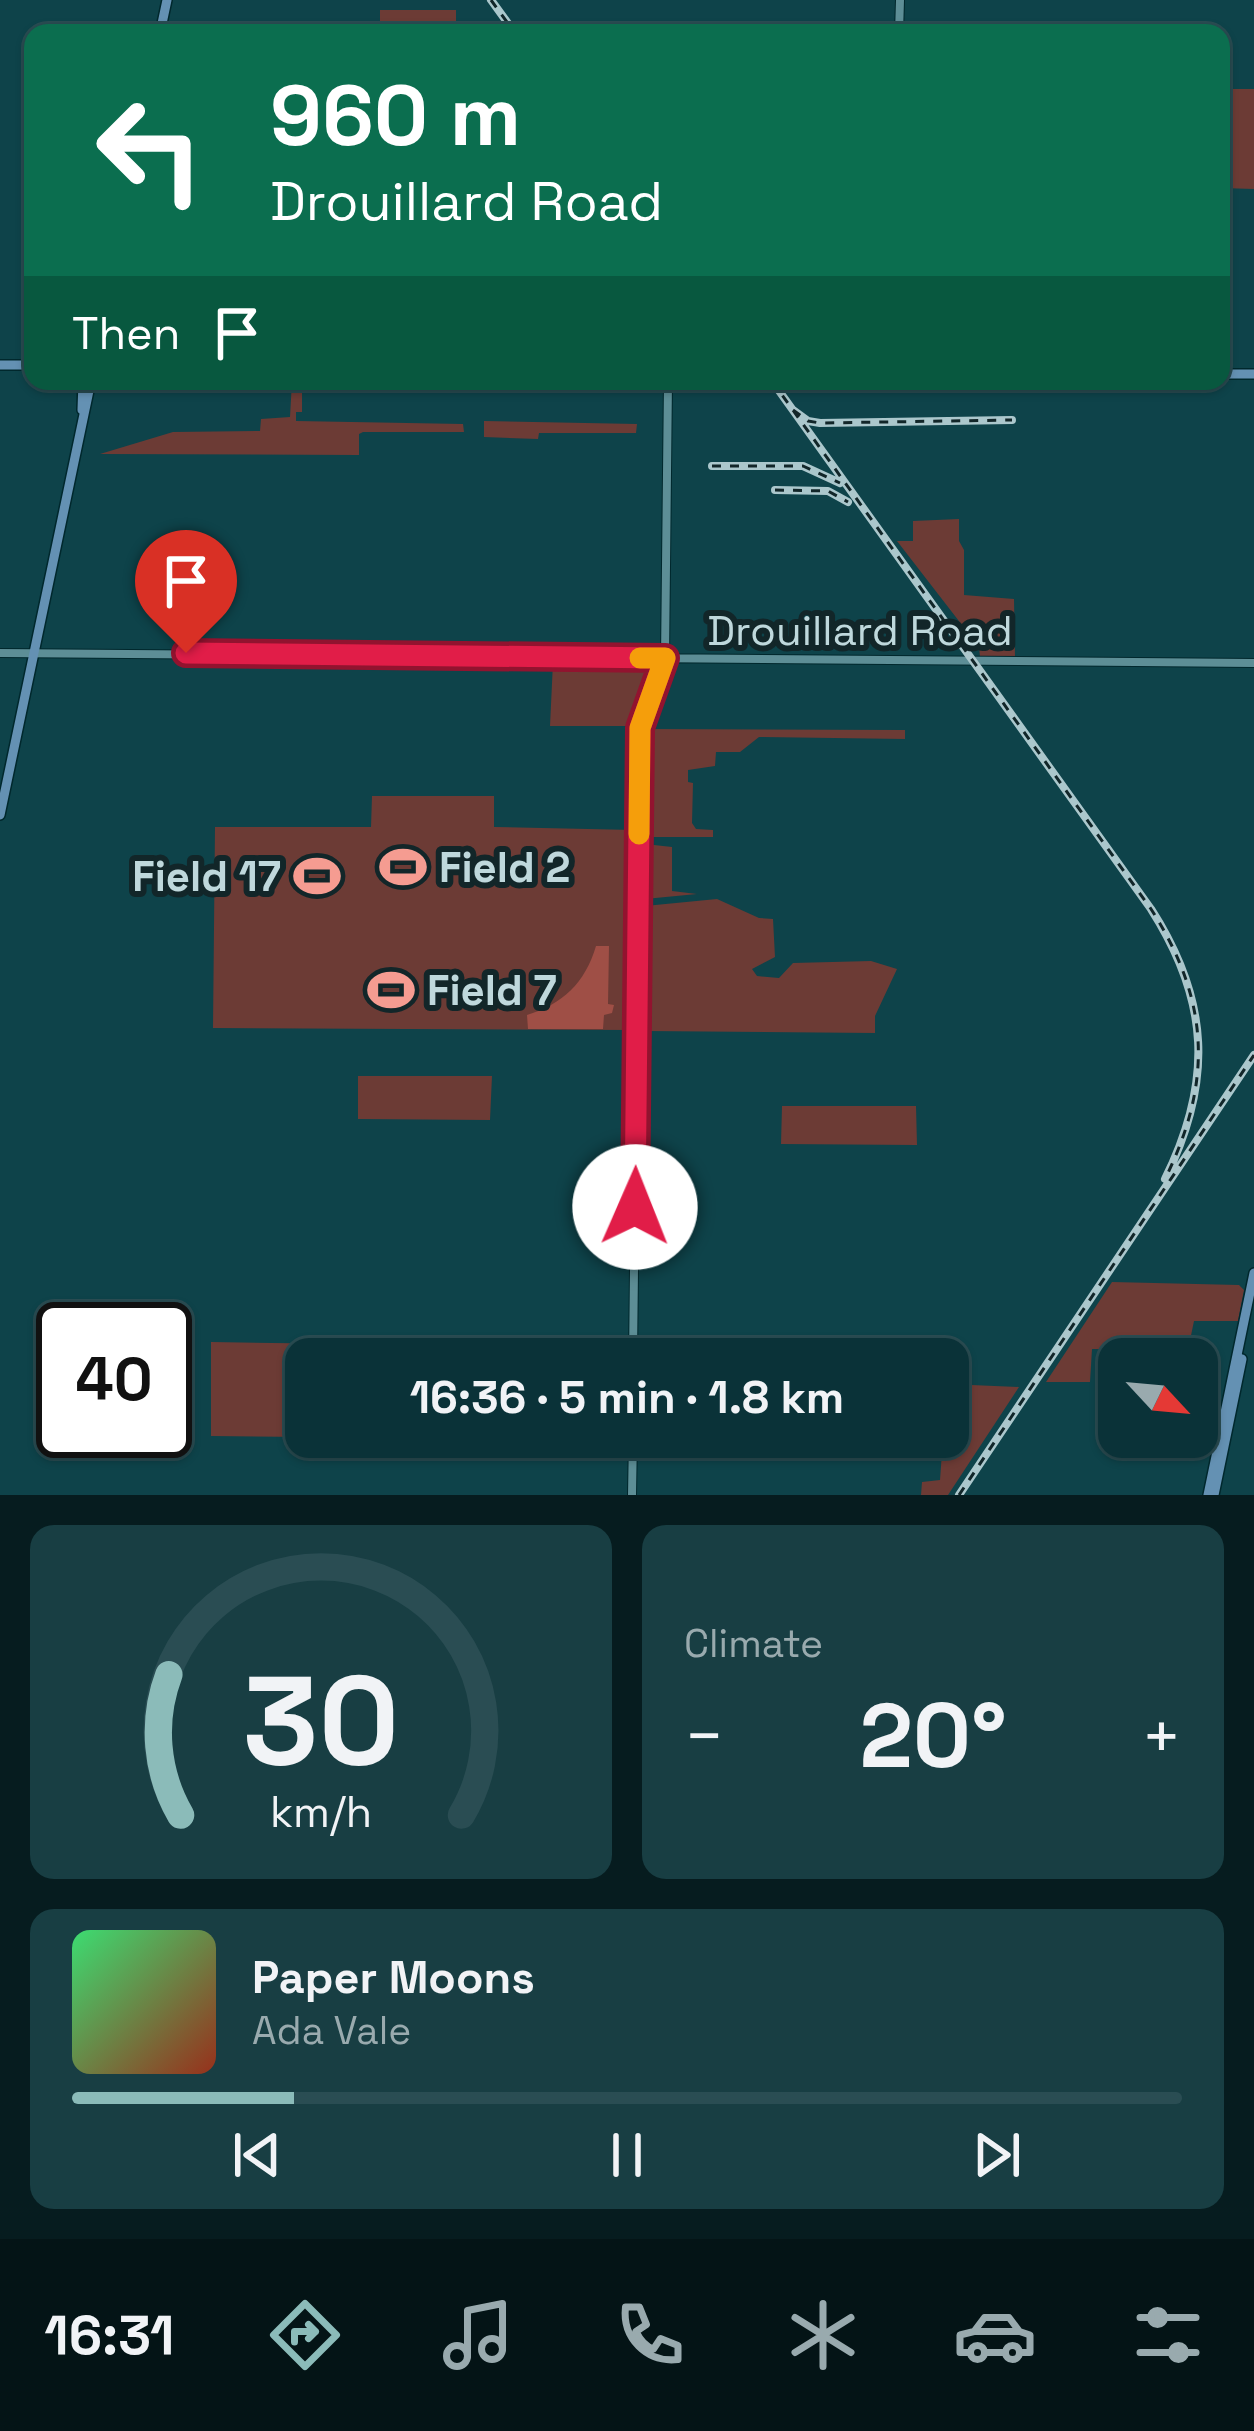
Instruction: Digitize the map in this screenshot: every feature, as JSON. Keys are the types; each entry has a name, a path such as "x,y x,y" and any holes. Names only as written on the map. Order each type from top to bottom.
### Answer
{"main road":[{"path":"0,815 83,390"},
{"path":"1211,1495 1254,1273"},
{"path":"1211,1495 1254,1303"}],"street":[{"path":"633,1338 640,728 665,658 670,390"},
{"name":"Drouillard Road","path":"0,653 1254,663"},
{"path":"632,1495 633,1458"}],"shaded area":[{"path":"380,10 456,10 456,24 380,24"},
{"path":"1230,89 1254,89 1254,189 1230,188"},
{"path":"292,390 302,390 302,412 296,412 296,421 463,424 464,432 363,432 359,455 100,454 173,432 260,431 261,419 290,417"},
{"path":"484,421 637,424 636,433 539,433 538,439 484,437"},
{"path":"959,519 964,595 1014,599 1015,657 980,657 979,647 897,541 913,541 913,521"},
{"path":"553,662 658,663 636,726 550,726"},
{"path":"645,729 905,730 905,739 759,737 740,752 716,752 715,766 688,770 688,782 693,783 692,823 696,829 713,830 713,837 645,837"},
{"path":"372,796 494,796 494,827 634,830 632,1030 213,1028 215,827 371,827"},
{"path":"645,844 672,847 672,891 697,894 645,899"},
{"path":"717,899 759,918 773,919 775,957 752,969 757,976 779,978 793,963 871,961 897,969 875,1016 875,1033 644,1031 645,906"},
{"path":"596,946 609,946 608,1004 614,1005 612,1013 604,1015 603,1029 528,1029 527,1015 571,990 586,971"},
{"path":"358,1076 492,1076 490,1120 358,1119"},
{"path":"782,1106 916,1106 917,1145 781,1144"},
{"path":"1112,1282 1239,1285 1244,1290 1238,1321 1194,1321 1190,1338 1098,1338 1098,1349 1092,1349 1090,1382 1046,1382"},
{"path":"211,1342 285,1343 285,1437 211,1436"},
{"path":"969,1385 1019,1387 948,1495 921,1495 922,1482 940,1480 942,1458 969,1458"}],"railway":[{"path":"491,0 508,24"},
{"path":"778,390 1171,943 1185,976 1198,1042 1191,1109 1165,1179"},
{"path":"793,410 820,423 1012,420"},
{"path":"712,466 803,466 840,483"},
{"path":"775,490 828,491 848,502"},
{"path":"959,1495 1254,1055"}],"slow traffic":[{"path":"639,834 640,728 665,658 640,658"}],"place":[{"name":"Field 2","path":"403,867"},
{"name":"Field 17","path":"317,876"},
{"name":"Field 7","path":"391,990"}],"route":[{"path":"186,653 665,658 640,728 635,1207"}]}
